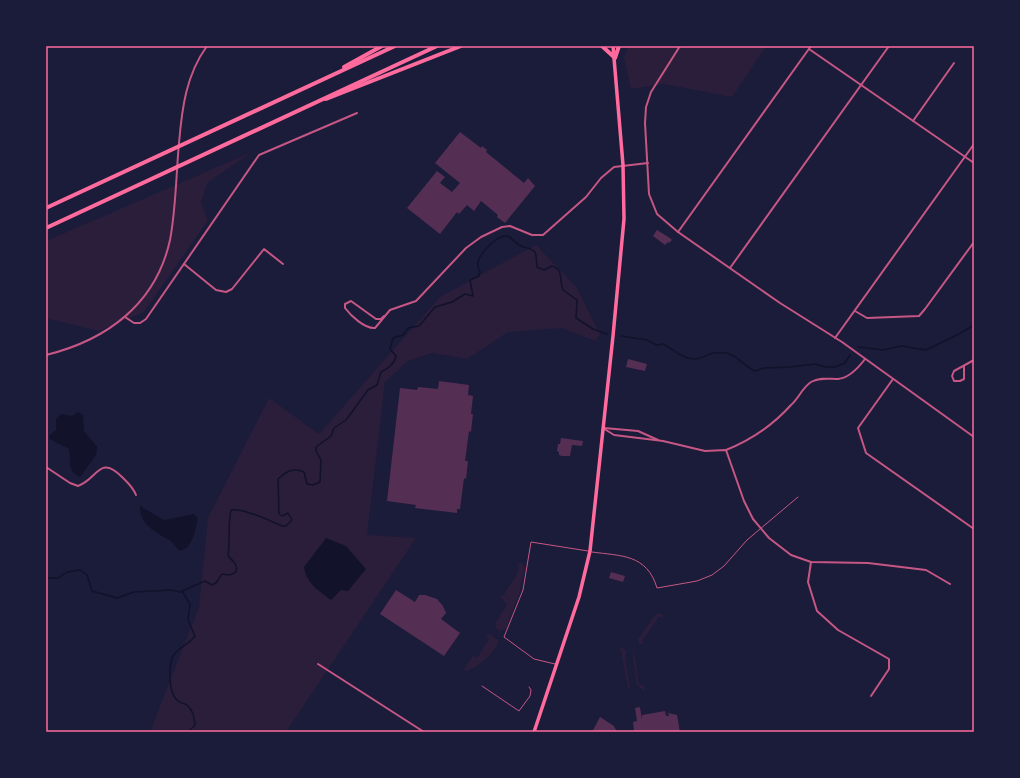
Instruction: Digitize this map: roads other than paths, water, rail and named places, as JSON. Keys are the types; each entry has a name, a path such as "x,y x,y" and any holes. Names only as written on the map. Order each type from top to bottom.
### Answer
{"highway":[{"path":"314,83 382,46"},
{"path":"46,208 395,46"},
{"path":"46,228 436,46"},
{"path":"282,118 461,46"},
{"path":"602,46 615,58 619,46"}],"main road":[{"path":"534,732 579,597 590,551 623,234 623,165 613,46"}],"street":[{"path":"46,355 85,343 110,329 125,317 150,287 164,261 171,232 180,132 186,88 192,70 207,46"},
{"path":"680,46 655,85 648,100 645,123 649,194 653,208 662,219 678,232 780,303 866,359 974,437"},
{"path":"678,232 811,46"},
{"path":"730,268 889,46"},
{"path":"809,49 974,164"},
{"path":"913,121 954,63"},
{"path":"125,317 134,323 140,323 146,319 259,154 356,113"},
{"path":"835,338 974,144"},
{"path":"384,316 381,319 376,319 351,300 345,304 346,310 370,328 377,327 390,310 416,301 466,248 481,237 502,227 510,226 532,235 547,233 586,197 605,174 614,167 648,163"},
{"path":"855,310 867,318 919,316 974,242"},
{"path":"184,264 221,292 232,289 264,250 284,264"},
{"path":"603,428 614,435 661,441 705,451 726,450 769,427 793,404 805,387 811,382 818,379 843,378 855,370 866,359"},
{"path":"964,366 964,379 954,381 952,378 952,373 974,360"},
{"path":"893,379 858,428 866,453 974,529"},
{"path":"603,428 638,431 661,441"},
{"path":"726,450 744,501 760,529 773,542 791,555 811,562 868,563 926,570 950,584"},
{"path":"46,467 70,483 78,486 86,482 96,471 106,467 110,468 115,470 130,485 136,495"},
{"path":"811,562 808,582 817,611 838,630 889,659 889,669 871,696"},
{"path":"318,664 424,732"}],"lane":[{"path":"556,664 534,660 504,637 523,590 531,542 637,560 652,573 657,588 697,581 712,574 724,566 741,546 798,497"},
{"path":"482,686 519,711 531,695 532,691 529,687"}],"waterway":[{"path":"46,578 58,578 67,572 80,570 87,575 92,591 117,598 134,592 171,590 180,592 205,581 212,585 216,583 222,574 230,575 236,572 236,565 228,556 231,510 250,513 282,526 286,526 292,520 288,513 282,516 279,514 278,479 287,472 296,470 304,472 307,484 313,485 320,482 321,460 316,451 316,447 331,436 334,428 346,420 368,390 377,385 381,372 394,362 396,356 390,349 393,338 403,335 408,328 419,326 435,307 452,302 465,294 473,296 470,280 479,276 480,272 478,262 480,257 483,252 497,239 508,236 519,245 535,252 537,267 544,270 552,266 556,268 560,273 563,290 577,300 576,318 593,329 607,334"},
{"path":"858,347 883,350 901,346 926,350 974,325"},
{"path":"621,336 647,340 656,345 663,344 681,355 693,359 720,352 730,354 755,371 764,368 815,364 826,367 835,367 845,363 850,355"},
{"path":"182,591 190,604 188,620 195,636 173,656 170,677 172,691 175,697 179,702 187,705 193,714 195,725 188,732"}]}
